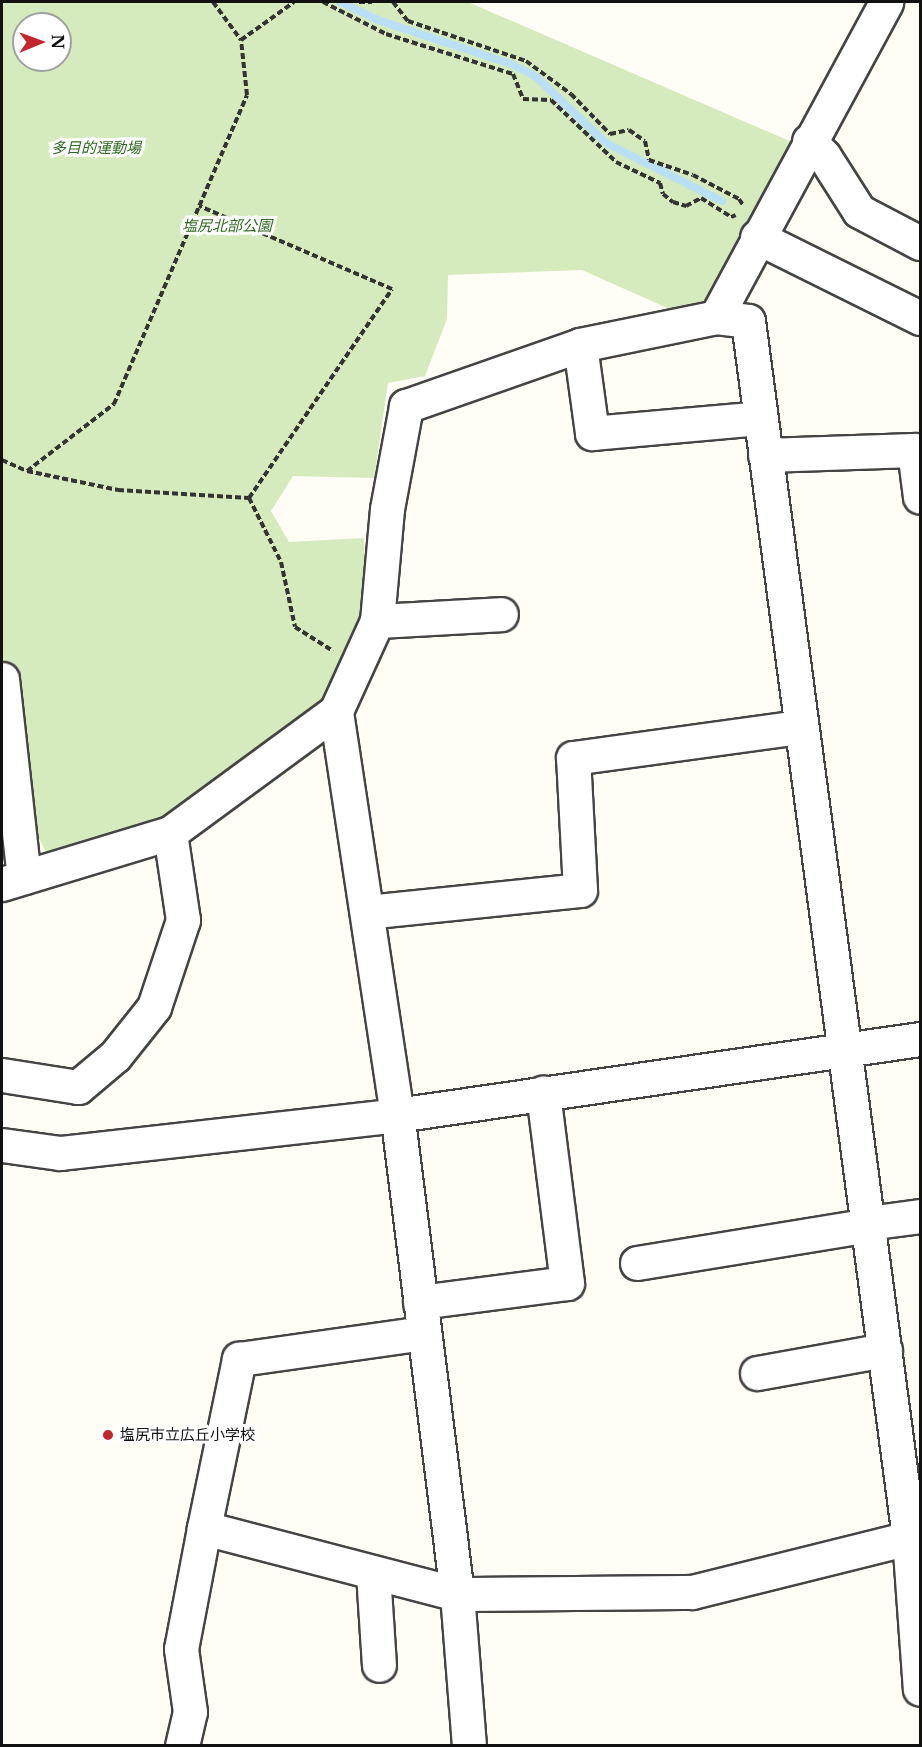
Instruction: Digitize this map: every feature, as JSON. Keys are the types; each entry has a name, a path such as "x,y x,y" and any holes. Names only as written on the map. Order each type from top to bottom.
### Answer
{"street":[{"path":"716,317 757,237 886,2"},
{"path":"809,141 824,156 859,211 921,243"},
{"path":"757,237 921,318"},
{"path":"2,679 13,880 170,833 336,711 377,621 387,509 406,406 580,345 716,317 748,321 800,728 885,1350 915,1536 921,1689"},
{"path":"580,345 592,433 759,418"},
{"path":"765,455 914,450 921,497"},
{"path":"377,621 501,614"},
{"path":"336,711 397,1115 457,1594 469,1746"},
{"path":"367,912 580,890 573,758 800,728"},
{"path":"2,1075 78,1087 115,1056 154,1007 183,920 170,833"},
{"path":"2,1145 60,1153 397,1115 845,1049 921,1040"},
{"path":"182,1746 190,1712 182,1648 239,1359 567,1283 543,1093"},
{"path":"637,1263 921,1216"},
{"path":"757,1372 885,1350"},
{"path":"204,1528 457,1594 692,1592 915,1536"},
{"path":"374,1573 379,1665"}],"path":[{"path":"27,471 114,404 247,95 241,40 213,2"},
{"path":"241,40 294,2"},
{"path":"323,2 386,34 513,74 523,99 551,100 616,162 660,183 663,194 673,202 686,206 701,198 731,217 740,214 743,205 739,199 693,175 649,160 645,141 629,130 610,134 571,94 526,61 408,21 393,2"},
{"path":"359,2 372,2"},
{"path":"199,206 392,289 249,498"},
{"path":"2,460 27,471 118,490 249,498"},
{"path":"249,498 281,562 295,627 338,654"}],"green space":[{"name":"塩尻北部公園","path":"2,2 468,2 799,145 708,297 694,309 674,311 582,270 448,275 447,319 425,376 388,383 374,478 293,476 271,511 289,542 364,538 365,595 357,646 331,703 196,826 53,866 2,765"}],"waterway":[{"path":"340,2 378,20 511,64 535,76 606,143 722,201"}],"place":[{"name":"塩尻市立広丘小学校","path":"108,1435"}],"park label":[{"name":"多目的運動場","path":"96,148"}]}
